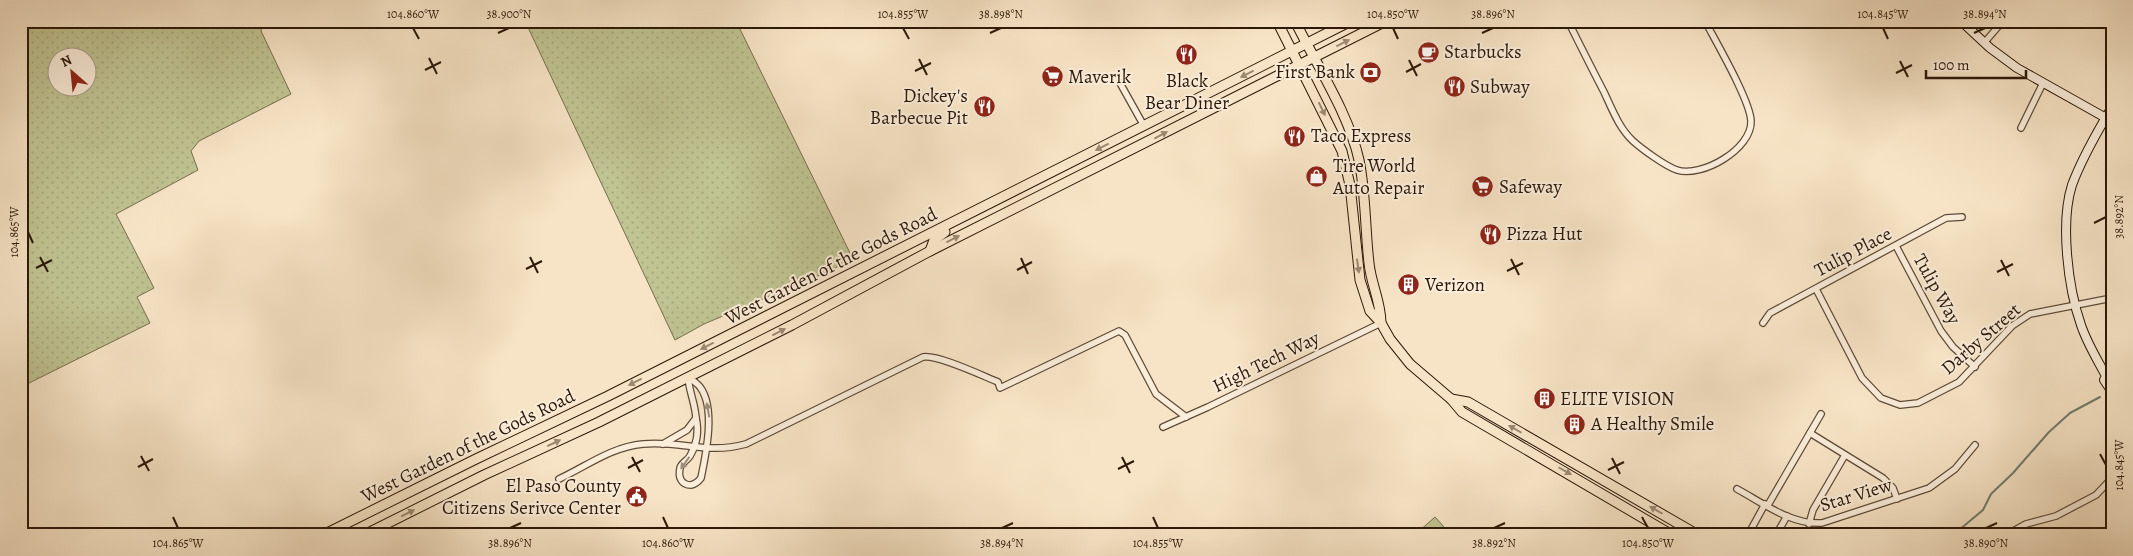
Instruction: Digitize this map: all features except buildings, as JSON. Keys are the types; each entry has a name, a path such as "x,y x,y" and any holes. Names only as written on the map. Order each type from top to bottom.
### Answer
{"main road":[{"path":"1277,21 1342,151 1352,194 1360,280 1370,312 1381,323 1390,340 1410,364 1451,398 1462,412 1672,535"},
{"path":"1295,21 1347,123 1359,159 1369,265 1381,308 1381,323"},
{"name":"West Garden of the Gods Road","path":"323,535 608,396 1351,21"},
{"name":"West Garden of the Gods Road","path":"364,535 792,325 930,251 1386,21"},
{"path":"930,251 937,237 1022,194 1041,178"},
{"path":"1451,398 1468,402 1698,535"}],"street":[{"path":"1568,21 1615,115 1627,134 1634,142 1669,166 1677,170 1687,171 1704,168 1736,150 1748,133 1751,122 1746,103 1705,21"},
{"path":"1961,21 1984,43 2017,68 2109,120"},
{"path":"1970,29 1977,21"},
{"path":"1984,43 2003,21"},
{"path":"1120,83 1144,126"},
{"path":"2021,128 2043,83"},
{"path":"2112,107 2109,120 2082,161 2072,187 2068,205 2066,243 2076,305 2084,333 2109,378 2104,380 2112,392"},
{"name":"Tulip Place","path":"1763,323 1770,313 1946,218 1962,217"},
{"name":"Tulip Way","path":"1896,246 1941,330 1953,347 1975,367"},
{"name":"Darby Street","path":"1816,289 1862,378 1875,392 1890,402 1900,405 1918,403 1959,382 2012,326 2024,317 2035,312 2112,298"},
{"name":"High Tech Way","path":"1163,427 1381,323"},
{"path":"559,480 616,450 645,444 664,444 705,449 726,448 753,441 923,357 935,358 998,382 1000,388 1118,332 1125,335 1156,394 1186,417"},
{"path":"688,377 700,387 707,407 709,422 701,478 698,482 690,485 682,482 680,478 680,466 690,455 698,427 696,410 689,392 688,377"},
{"path":"1748,535 1821,414"},
{"path":"664,444 687,430 696,418"},
{"path":"1810,433 1890,483 1897,499"},
{"name":"Star View","path":"1736,489 1787,516 1808,524 1822,523 1929,488 1945,478 1975,445"},
{"path":"1808,524 1813,510 1845,455"},
{"path":"2006,535 2026,524 2056,516 2080,504 2096,495 2112,478"},
{"path":"1776,535 1787,516"}],"green space":[{"path":"21,21 263,21 261,31 291,94 199,141 191,151 198,170 116,214 154,288 137,297 150,323 21,387"},
{"path":"525,21 736,21 852,257 834,269 704,324 675,340"},
{"path":"1435,517 1444,527 1435,535 1420,535 1418,532"}],"waterway":[{"path":"1953,535 1983,510 1991,494 2013,473 2049,432 2070,413 2100,397"}],"place":[{"name":"Starbucks","path":"1428,52"},
{"name":"Black Bear Diner","path":"1187,55"},
{"name":"First Bank","path":"1371,72"},
{"name":"Maverik","path":"1052,77"},
{"name":"Subway","path":"1454,87"},
{"name":"Dickey's Barbecue Pit","path":"984,107"},
{"name":"Taco Express","path":"1295,136"},
{"name":"Tire World Auto Repair","path":"1317,177"},
{"name":"Safeway","path":"1483,187"},
{"name":"Pizza Hut","path":"1490,234"},
{"name":"Verizon","path":"1409,285"},
{"name":"ELITE VISION","path":"1544,399"},
{"name":"A Healthy Smile","path":"1575,424"},
{"name":"El Paso County Citizens Serivce Center","path":"637,497"}]}
